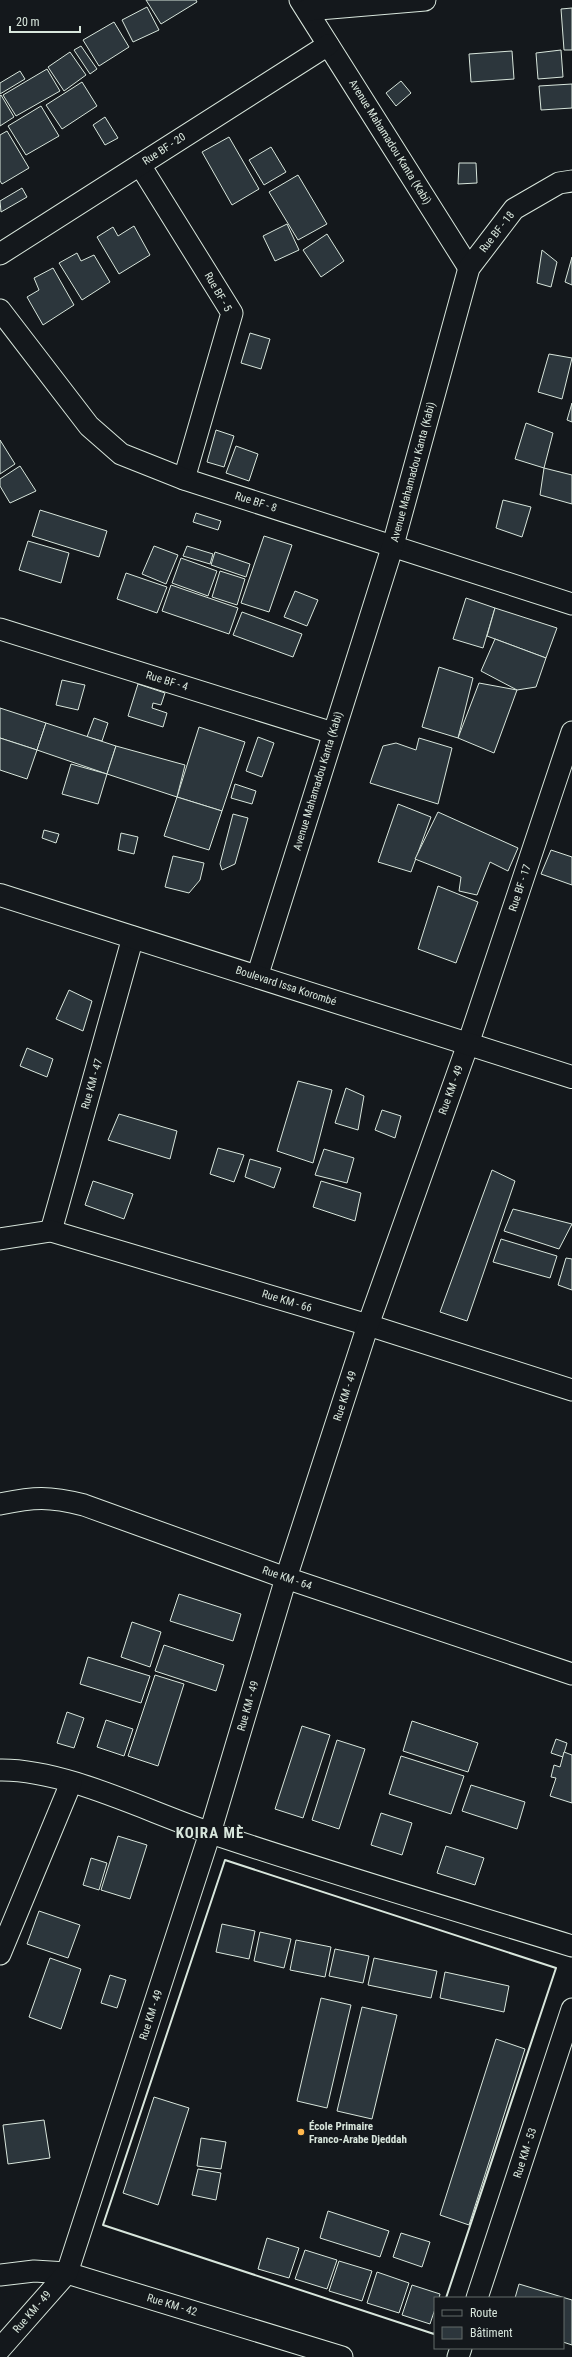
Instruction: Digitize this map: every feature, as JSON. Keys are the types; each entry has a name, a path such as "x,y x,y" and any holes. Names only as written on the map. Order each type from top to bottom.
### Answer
{"street":[{"path":"303,5 425,0"},
{"name":"Avenue Mahamadou Kanta (Kabi)","path":"257,977 393,545 469,268 303,5"},
{"name":"Rue BF - 20","path":"0,254 328,45"},
{"name":"Rue BF - 5","path":"140,165 232,313 184,479"},
{"name":"Rue BF - 18","path":"469,268 514,209 558,183 572,181"},
{"name":"Rue BF - 8","path":"0,310 89,426 121,454 184,479 393,545 572,604"},
{"name":"Rue BF - 4","path":"0,629 333,733"},
{"name":"Rue BF - 17","path":"468,1044 570,744"},
{"name":"Boulevard Issa Korombé","path":"0,895 572,1077"},
{"name":"Rue KM - 47","path":"51,1230 133,937"},
{"name":"Rue KM - 49","path":"0,2349 67,2273 210,1833 286,1578 368,1325 468,1044"},
{"name":"Rue KM - 66","path":"0,1239 51,1230 368,1325 572,1390"},
{"name":"Rue KM - 64","path":"0,1504 25,1499 54,1498 84,1505 286,1578 572,1674"},
{"path":"0,1770 24,1770 72,1783 210,1833 572,1946"},
{"path":"0,1954 72,1783"},
{"name":"Rue KM - 53","path":"477,2297 572,2009"},
{"name":"Rue KM - 42","path":"0,2275 34,2271 67,2273 342,2357"}],"building":[{"path":"146,0 196,0 197,2 161,24"},
{"path":"147,7 159,30 133,42 122,20"},
{"path":"572,8 572,50 564,50 561,9"},
{"path":"114,22 129,47 99,66 83,40"},
{"path":"81,46 97,69 90,74 74,50"},
{"path":"561,50 563,77 538,79 536,53"},
{"path":"512,51 514,79 471,82 469,54"},
{"path":"70,52 86,75 64,91 48,67"},
{"path":"47,69 60,91 16,116 3,95"},
{"path":"20,71 25,79 0,94 0,83"},
{"path":"401,81 411,93 396,106 386,93"},
{"path":"82,82 97,106 62,129 46,105"},
{"path":"572,84 572,108 541,110 539,86"},
{"path":"1,95 14,117 0,126 0,96"},
{"path":"41,106 59,136 26,155 8,126"},
{"path":"105,117 118,138 105,145 93,125"},
{"path":"7,131 29,168 2,184 0,181 0,135"},
{"path":"229,137 259,189 232,205 202,152"},
{"path":"271,147 286,172 264,185 249,160"},
{"path":"459,163 476,163 477,183 458,184"},
{"path":"298,175 327,224 298,240 269,192"},
{"path":"22,188 27,197 1,212 0,201"},
{"path":"287,224 299,250 275,261 263,236"},
{"path":"134,226 150,255 119,274 97,237 113,227 118,236"},
{"path":"327,234 344,261 321,277 303,250"},
{"path":"542,250 557,262 551,287 537,283"},
{"path":"77,253 81,261 94,255 110,282 82,300 59,263"},
{"path":"572,257 572,285 565,282"},
{"path":"53,268 74,305 43,325 27,297 39,290 34,278"},
{"path":"250,333 270,339 261,369 241,363"},
{"path":"549,354 572,358 562,399 538,392"},
{"path":"572,403 572,422 567,420"},
{"path":"526,423 553,433 544,468 515,459"},
{"path":"216,430 234,436 224,467 207,462"},
{"path":"0,440 15,464 0,474"},
{"path":"236,446 258,454 249,481 226,473"},
{"path":"20,466 36,491 10,503 0,486 0,479"},
{"path":"544,468 572,475 572,504 540,495"},
{"path":"503,500 531,507 522,537 496,528"},
{"path":"40,510 107,531 99,557 32,536"},
{"path":"196,513 221,521 218,530 193,522"},
{"path":"264,536 292,545 269,612 241,603"},
{"path":"28,541 69,553 61,583 19,570"},
{"path":"154,546 178,555 166,584 142,574"},
{"path":"187,546 213,554 210,564 183,556"},
{"path":"215,552 250,564 246,577 211,565"},
{"path":"181,558 217,571 208,596 172,583"},
{"path":"220,571 245,579 237,605 212,597"},
{"path":"126,573 167,587 157,613 117,599"},
{"path":"171,585 238,608 229,634 162,611"},
{"path":"295,591 318,600 307,626 284,617"},
{"path":"466,598 495,608 483,648 453,639"},
{"path":"495,608 557,628 546,658 487,636"},
{"path":"242,612 302,634 293,657 233,635"},
{"path":"495,639 546,658 536,687 517,690 481,671"},
{"path":"439,667 473,678 458,738 422,727"},
{"path":"62,680 85,685 78,710 56,705"},
{"path":"479,683 517,690 494,753 458,738"},
{"path":"138,684 165,693 161,705 153,703 152,708 167,713 163,727 128,716"},
{"path":"0,708 46,723 37,750 0,738"},
{"path":"94,718 108,723 102,741 87,737"},
{"path":"46,723 116,746 107,774 37,750"},
{"path":"199,727 245,742 222,811 177,797"},
{"path":"258,737 274,743 262,777 246,771"},
{"path":"0,738 37,750 27,779 0,770"},
{"path":"419,738 452,748 438,804 370,783 383,746 396,743 416,750"},
{"path":"116,746 185,765 177,797 107,774"},
{"path":"71,764 107,774 98,804 62,794"},
{"path":"235,784 256,791 252,804 231,798"},
{"path":"177,797 222,811 209,850 164,836"},
{"path":"398,804 431,817 411,872 378,862"},
{"path":"438,812 518,848 508,871 490,862 477,895 459,891 461,877 415,859"},
{"path":"233,814 248,818 235,864 222,870 220,864"},
{"path":"44,830 59,834 56,843 42,838"},
{"path":"121,833 138,837 134,854 118,850"},
{"path":"551,850 572,857 572,885 541,874"},
{"path":"173,856 204,863 200,880 189,893 165,887"},
{"path":"438,886 478,902 456,963 418,949"},
{"path":"69,990 92,1001 83,1031 56,1019"},
{"path":"27,1048 53,1059 47,1077 20,1066"},
{"path":"298,1081 332,1090 313,1163 277,1151"},
{"path":"346,1088 364,1096 358,1130 335,1123"},
{"path":"382,1110 401,1116 395,1138 375,1130"},
{"path":"119,1114 177,1131 170,1159 108,1140"},
{"path":"218,1148 244,1155 234,1182 210,1174"},
{"path":"324,1149 354,1158 347,1183 315,1175"},
{"path":"250,1159 281,1168 274,1188 245,1177"},
{"path":"492,1170 515,1181 467,1321 440,1312"},
{"path":"93,1181 133,1194 124,1219 85,1205"},
{"path":"321,1181 361,1193 355,1221 313,1207"},
{"path":"513,1209 572,1224 559,1249 504,1231"},
{"path":"501,1239 557,1256 550,1278 493,1262"},
{"path":"566,1258 572,1259 572,1290 558,1285"},
{"path":"179,1594 241,1614 233,1641 170,1621"},
{"path":"132,1622 161,1632 150,1667 121,1657"},
{"path":"164,1645 224,1665 216,1691 155,1671"},
{"path":"88,1657 150,1676 141,1703 80,1684"},
{"path":"155,1675 184,1684 158,1766 128,1756"},
{"path":"67,1712 84,1718 74,1748 57,1743"},
{"path":"106,1720 133,1729 124,1756 97,1747"},
{"path":"412,1721 478,1743 468,1772 403,1751"},
{"path":"302,1726 330,1735 303,1818 275,1809"},
{"path":"556,1739 567,1743 563,1757 551,1753"},
{"path":"337,1740 365,1749 339,1829 312,1820"},
{"path":"564,1752 572,1755 572,1803 550,1796 556,1778 551,1777 554,1765 560,1767"},
{"path":"401,1756 464,1776 451,1814 389,1794"},
{"path":"471,1785 525,1802 517,1829 462,1811"},
{"path":"381,1813 412,1823 402,1855 371,1845"},
{"path":"118,1836 147,1845 130,1899 101,1890"},
{"path":"446,1846 484,1858 475,1885 437,1873"},
{"path":"91,1858 107,1863 99,1890 83,1885"},
{"path":"39,1911 80,1925 68,1958 27,1944"},
{"path":"222,1924 255,1931 249,1959 216,1952"},
{"path":"260,1932 291,1939 284,1968 254,1961"},
{"path":"296,1940 331,1947 325,1977 290,1970"},
{"path":"335,1949 369,1956 363,1983 329,1976"},
{"path":"50,1958 81,1969 61,2029 29,2017"},
{"path":"374,1958 437,1971 431,1998 368,1985"},
{"path":"445,1972 509,1986 504,2012 440,1998"},
{"path":"110,1975 126,1980 117,2008 101,2003"},
{"path":"321,1998 351,2005 327,2108 297,2101"},
{"path":"362,2007 397,2015 372,2119 337,2111"},
{"path":"496,2039 525,2049 469,2225 440,2215"},
{"path":"154,2097 189,2108 158,2205 123,2193"},
{"path":"44,2120 50,2158 8,2164 3,2125"},
{"path":"201,2138 226,2142 221,2169 197,2166"},
{"path":"198,2169 221,2173 216,2200 192,2195"},
{"path":"328,2211 389,2231 380,2257 320,2238"},
{"path":"401,2233 430,2242 422,2267 393,2257"},
{"path":"267,2238 299,2248 289,2278 258,2269"},
{"path":"305,2250 337,2260 327,2289 295,2279"},
{"path":"339,2261 372,2271 362,2301 329,2291"},
{"path":"377,2272 409,2283 399,2313 367,2303"},
{"path":"519,2284 562,2297 515,2297"},
{"path":"412,2285 440,2294 439,2297 434,2297 434,2312 430,2324 402,2315"},
{"path":"564,2298 572,2300 572,2345 564,2342"}],"wall":[{"path":"434,2334 103,2225 225,1860 556,1968 446,2297"}],"place":[{"name":"École Primaire Franco-Arabe Djeddah","path":"301,2132"}],"district":[{"name":"KOIRA MÈ","path":"210,1833"}]}
